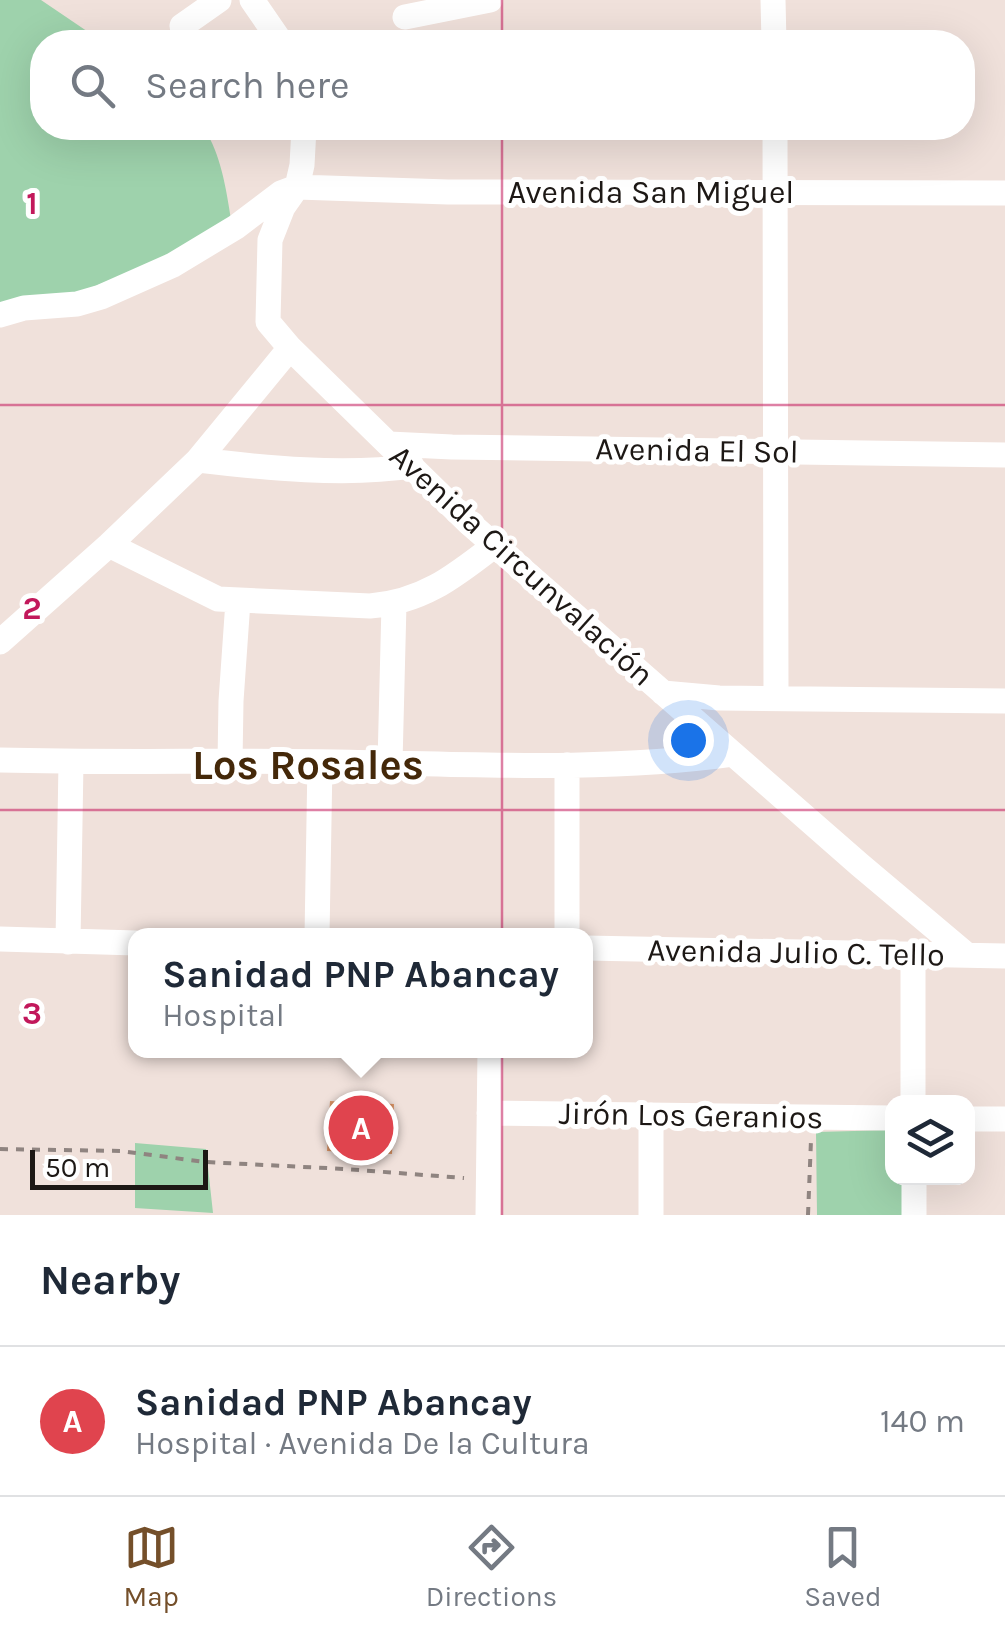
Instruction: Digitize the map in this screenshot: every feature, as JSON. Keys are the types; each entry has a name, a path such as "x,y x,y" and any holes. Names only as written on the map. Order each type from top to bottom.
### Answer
{"street":[{"path":"182,26 220,0"},
{"path":"252,0 273,30"},
{"path":"405,17 490,0"},
{"path":"775,30 778,4"},
{"path":"0,315 24,308 77,304 173,265 236,227 281,193 297,187 303,140"},
{"path":"774,140 776,698"},
{"name":"Avenida San Miguel","path":"297,187 448,192 1005,194"},
{"name":"Avenida Circunvalación","path":"297,187 283,207 270,240 268,269 268,322 290,348 495,545 967,955"},
{"path":"0,642 198,460 290,348"},
{"name":"Avenida El Sol","path":"389,444 1005,455"},
{"path":"198,460 378,472 412,466"},
{"path":"109,545 218,598 370,606 394,604 426,593 495,545"},
{"path":"230,762 238,601"},
{"path":"390,763 394,604"},
{"path":"663,693 718,698 1005,702"},
{"path":"0,760 568,765 734,754"},
{"path":"68,942 71,762"},
{"path":"317,928 320,762"},
{"path":"567,928 568,765"},
{"path":"0,939 128,944"},
{"name":"Avenida Julio C. Tello","path":"593,948 1005,956"},
{"path":"913,954 913,1095"},
{"path":"488,1215 490,1058"},
{"name":"Jirón Los Geranios","path":"489,1113 885,1118"},
{"path":"651,1215 652,1114"},
{"path":"975,1119 1005,1119"},
{"path":"914,1185 914,1215"}],"path":[{"path":"808,1215 811,1117"},
{"path":"0,1148 120,1151 205,1162 488,1179"}],"green space":[{"path":"0,0 41,0 85,30 30,30 30,140 211,140 231,219 175,254 78,293 0,306"},
{"path":"885,1130 885,1185 906,1185 904,1215 817,1215 816,1132"},
{"path":"135,1143 206,1149 213,1213 135,1208"}],"building":[{"path":"330,1101 394,1104 392,1154 327,1151"}],"place":[{"name":"Sanidad PNP Abancay","path":"361,1128"}],"district":[{"name":"Los Rosales","path":"308,764"}]}
